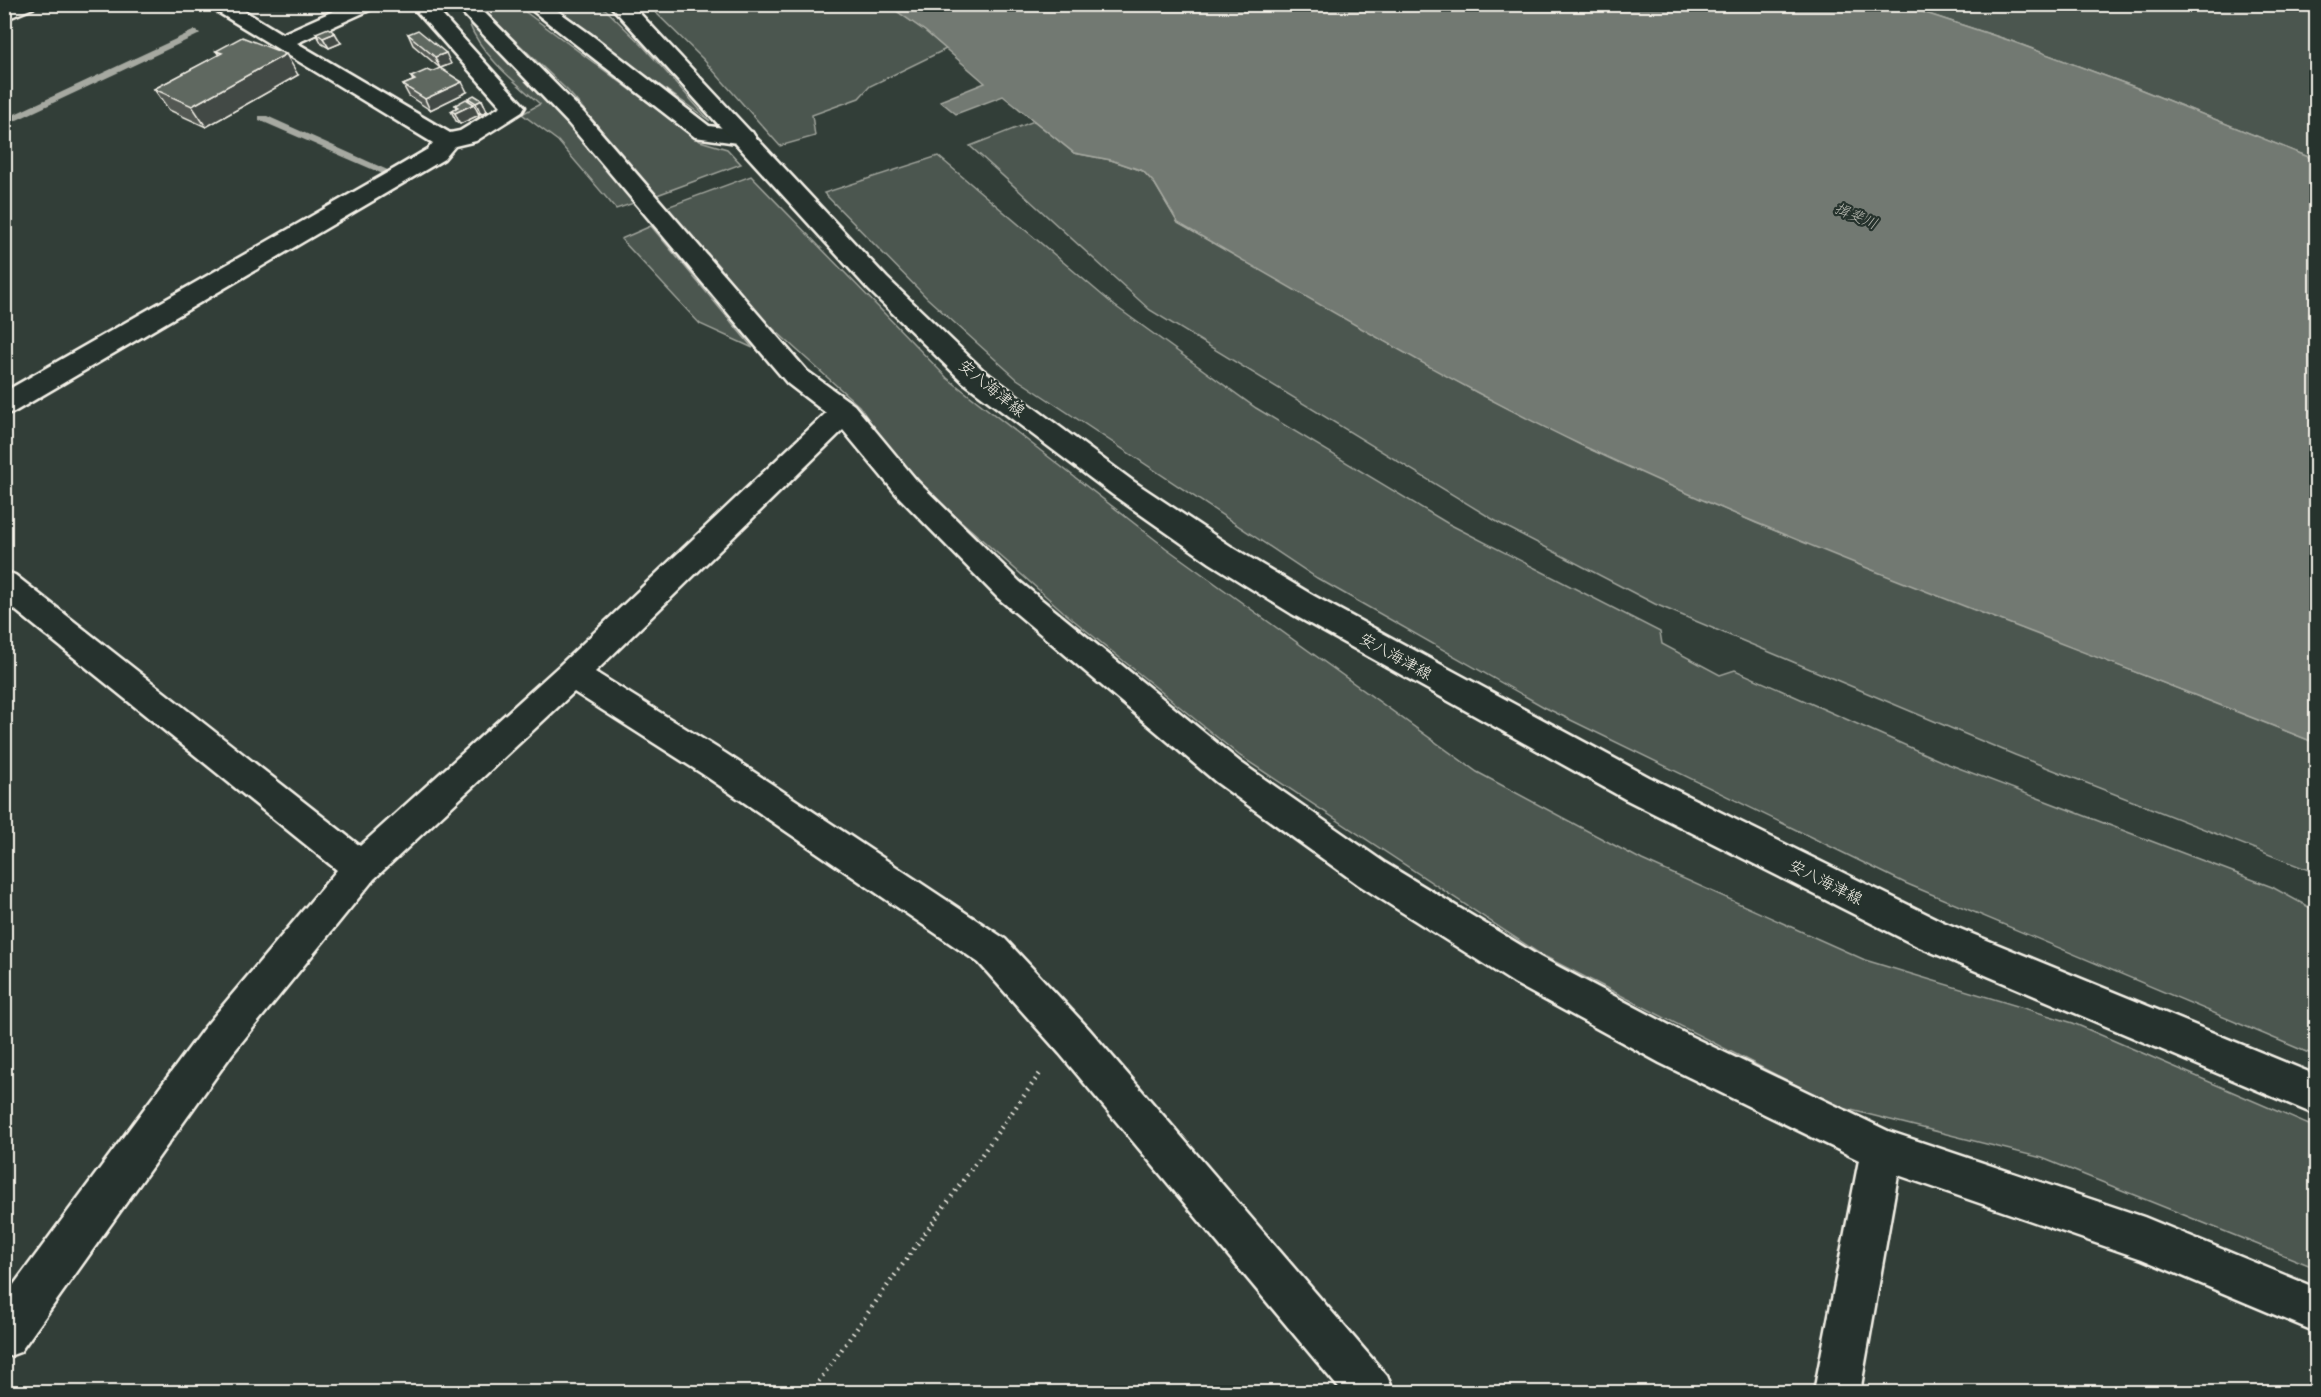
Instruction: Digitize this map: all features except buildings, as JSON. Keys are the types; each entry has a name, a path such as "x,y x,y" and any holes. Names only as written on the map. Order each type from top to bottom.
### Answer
{"street":[{"path":"4,14 26,4"},
{"path":"218,4 447,141"},
{"path":"4,405 436,154 447,141 468,136 514,107 420,4"},
{"path":"464,4 576,118 796,377 844,412 907,488 1009,591 1228,772 1372,874 1527,970 1674,1049 1882,1149 2144,1238 2316,1310"},
{"path":"534,4 583,38 703,132 744,137"},
{"name":"安八海津線","path":"620,4 878,284 973,376 1123,488 1239,566 1303,605 1637,788 1930,934 2316,1095"},
{"path":"281,42 365,5"},
{"path":"4,1336 218,1041 361,868 572,674 844,412"},
{"path":"11,598 361,868"},
{"path":"572,674 713,763 992,951 1074,1041 1371,1392"},
{"path":"1837,1392 1882,1149"}],"path":[{"path":"811,1392 1044,1068 1074,1041"}],"shaded area":[{"path":"478,5 516,5 700,141 727,149 741,164 657,195 568,91"},
{"path":"547,5 601,5 642,45 710,121"},
{"path":"648,5 888,5 946,49 870,86 859,98 812,115 815,136 780,146 703,59"},
{"path":"1901,5 2316,5 2316,160 2132,86 2011,41"},
{"path":"469,23 553,105 637,202 616,209 558,141 522,114 540,104 490,57 474,35"},
{"path":"1034,121 1074,153 1111,160 1143,171 1155,184 1178,223 1478,393 1581,445 1756,523 2316,743 2316,873 2015,755 1655,604 1499,523 1150,310 970,146"},
{"path":"938,156 1115,306 1256,408 1447,523 1660,632 1662,644 1720,675 1735,670 1943,762 2272,887 2316,911 2316,1056 1905,883 1544,707 1317,578 1017,379 927,298 824,193"},
{"path":"751,176 947,378 1166,548 1477,772 1642,860 1865,960 2073,1023 2316,1128 2316,1268 2042,1158 1839,1107 1540,954 1240,756 1066,614 936,499 886,444 859,406 757,314 667,207"},
{"path":"651,226 753,348 700,324 621,239"}],"water":[{"name":"揖斐川","path":"888,5 1901,5 2011,41 2132,86 2316,160 2316,743 1854,563 1671,486 1530,420 1378,338 1178,223 1155,184 1143,171 1111,160 1074,153 1003,96 956,114 940,101 985,83 925,31"}],"waterway":[{"path":"4,123 195,33"},
{"path":"263,118 387,172"}]}
